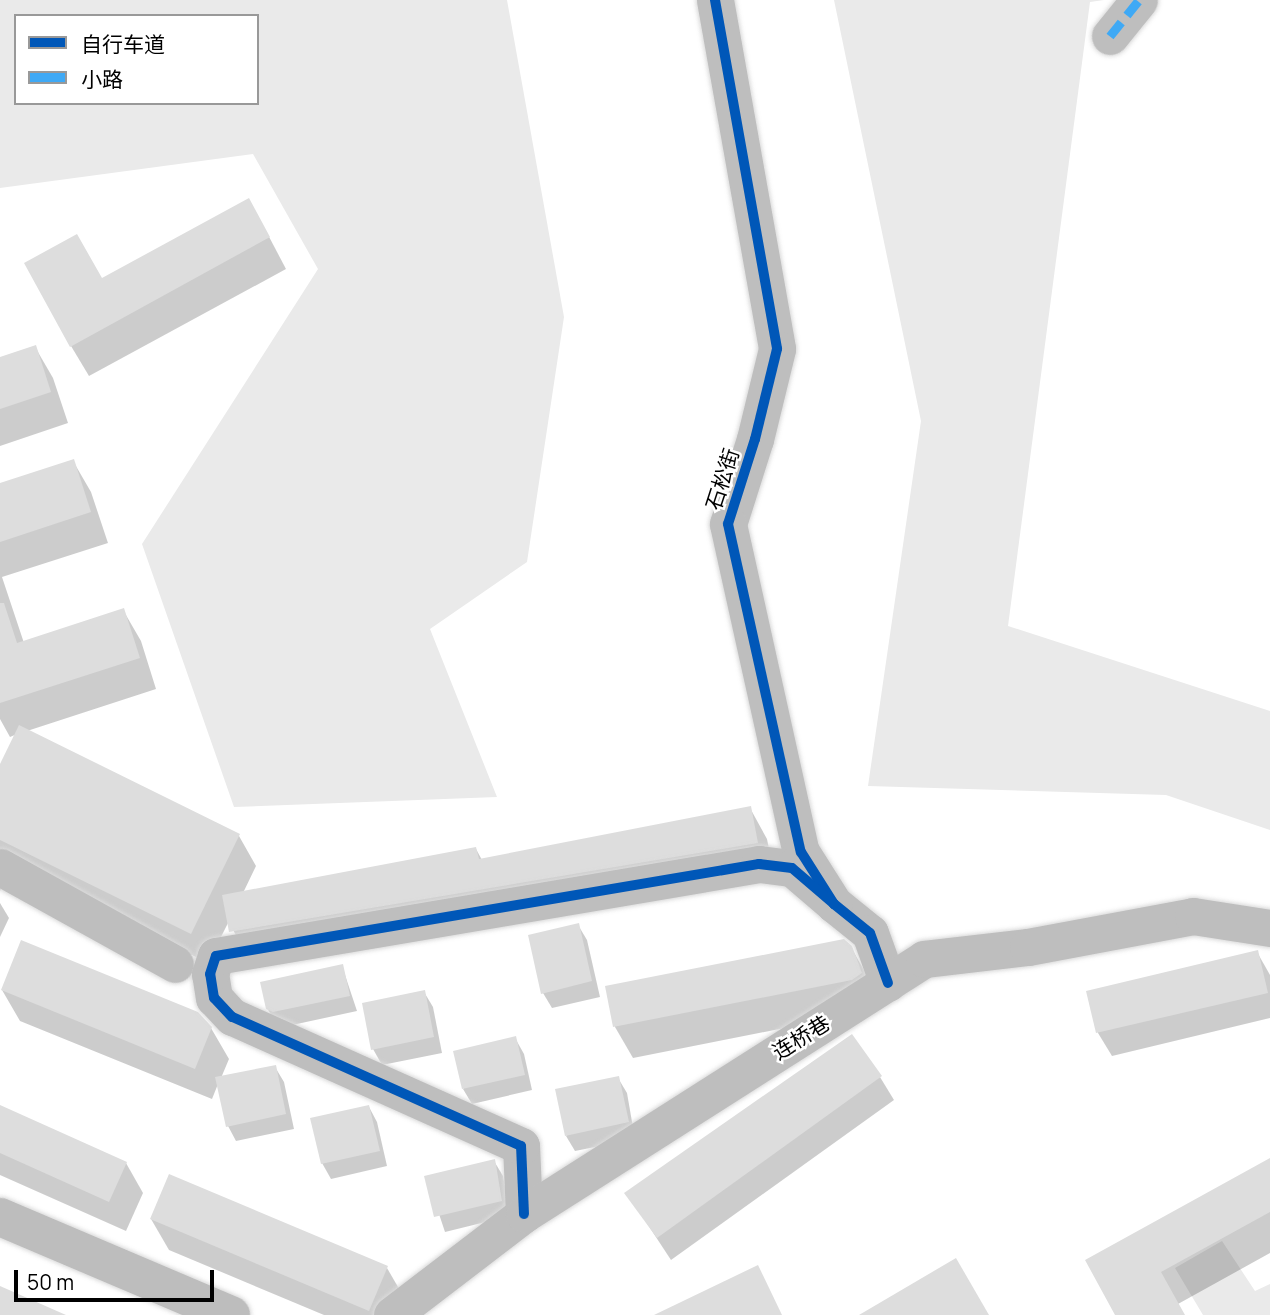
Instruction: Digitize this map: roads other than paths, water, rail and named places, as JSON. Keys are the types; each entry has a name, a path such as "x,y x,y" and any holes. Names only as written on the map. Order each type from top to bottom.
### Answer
{"main road":[{"path":"6,1223 231,1315"}],"street":[{"name":"石松街","path":"715,0 776,349 755,439 728,524 801,852 834,904 870,933 888,983"},
{"path":"1110,36 1139,0"},
{"path":"524,1214 521,1146 232,1017 214,998 210,974 216,956 759,864 792,868 834,904"},
{"path":"0,867 175,964"},
{"name":"连桥巷","path":"392,1315 524,1214 925,959 1028,947 1193,916 1270,928"}]}
